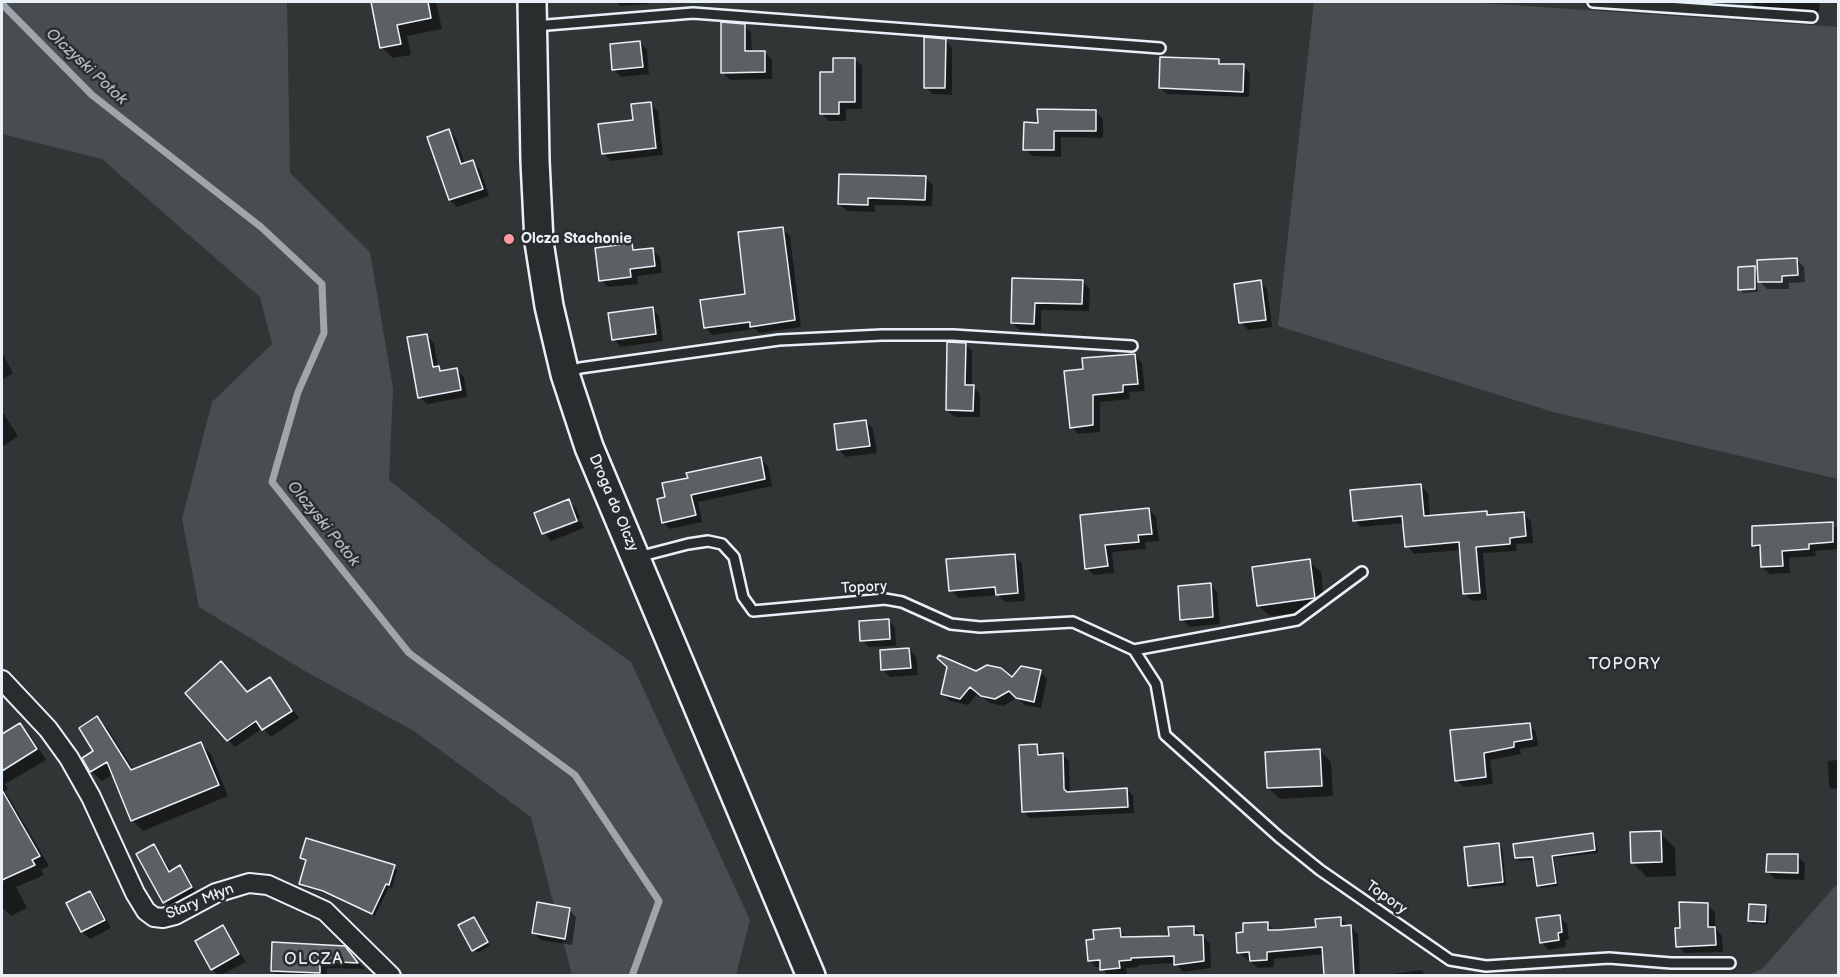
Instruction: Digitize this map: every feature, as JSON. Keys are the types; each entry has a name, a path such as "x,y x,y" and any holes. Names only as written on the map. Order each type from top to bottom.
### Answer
{"street":[{"name":"Droga do Olczy","path":"532,14 535,171 540,242 549,306 565,374 589,447 811,975"},
{"name":"Stary Młyn","path":"2,680 48,729 69,758 91,797 135,893 146,911 154,917 163,918 175,915 216,892 249,883 268,885 325,911 391,975"}],"lane":[{"path":"1593,2 1812,17"},
{"path":"532,14 693,13 1160,48"},
{"path":"565,374 580,368 779,340 953,335 1132,346"},
{"name":"Topory","path":"636,558 688,544 708,541 722,544 734,557 742,597 753,611 885,599 902,602 951,624 980,627 1072,622 1134,650 1156,684 1165,735 1279,837 1320,870 1450,960 1486,966 1609,958 1671,963 1730,963"},
{"path":"1134,650 1296,620 1362,572"}],"shaded area":[{"path":"2,2 287,2 290,173 370,252 393,389 389,480 492,563 631,662 750,920 736,975 572,975 531,817 414,731 305,671 199,607 182,519 212,402 272,344 260,297 102,159 2,134"},
{"path":"1314,2 1467,2 1838,27 1838,479 1553,412 1278,326"},
{"path":"1838,883 1838,975 1747,975 1762,969"}],"building":[{"path":"371,2 428,2 431,18 397,25 401,44 380,48"},
{"path":"721,22 745,24 745,51 765,51 765,72 721,73"},
{"path":"924,37 946,39 945,88 924,88"},
{"path":"640,41 643,67 612,70 610,44"},
{"path":"1160,57 1219,59 1219,64 1244,64 1243,92 1159,88"},
{"path":"833,58 855,58 855,102 839,102 839,114 820,114 820,72 833,72"},
{"path":"651,102 656,148 602,154 598,124 633,120 631,104"},
{"path":"1037,109 1096,110 1096,131 1054,131 1054,150 1023,150 1024,122 1038,123"},
{"path":"449,129 461,164 473,160 483,189 449,200 427,137"},
{"path":"839,174 926,176 925,200 868,198 868,205 838,204"},
{"path":"783,227 795,320 750,327 750,322 704,328 700,300 745,294 738,232"},
{"path":"632,243 633,250 653,248 655,266 630,269 631,277 599,281 595,248"},
{"path":"1797,258 1798,275 1782,276 1782,282 1758,282 1757,260"},
{"path":"1755,266 1755,289 1738,290 1738,267"},
{"path":"1012,278 1083,280 1082,304 1035,303 1034,324 1011,323"},
{"path":"1261,280 1266,320 1239,323 1234,284"},
{"path":"653,307 656,334 612,340 608,313"},
{"path":"427,334 433,367 439,366 440,371 457,368 461,390 418,398 407,337"},
{"path":"947,342 966,343 965,385 974,385 973,411 946,410"},
{"path":"1135,354 1138,384 1123,385 1123,392 1093,395 1093,425 1070,428 1064,371 1083,369 1082,358"},
{"path":"866,420 870,446 837,450 834,424"},
{"path":"761,457 765,479 691,495 696,515 662,523 657,499 665,497 662,483 688,478 686,473"},
{"path":"1421,484 1424,516 1487,511 1487,515 1524,512 1526,536 1510,538 1510,544 1476,547 1480,593 1463,594 1459,542 1405,547 1402,516 1353,521 1350,490"},
{"path":"569,499 577,521 542,534 534,513"},
{"path":"1149,508 1152,534 1138,535 1139,542 1105,545 1108,566 1085,569 1080,515"},
{"path":"1833,522 1833,542 1809,544 1809,549 1782,551 1783,566 1761,567 1760,545 1752,546 1752,526"},
{"path":"1015,554 1018,593 996,595 995,587 949,591 946,559"},
{"path":"1310,559 1315,598 1257,606 1252,567"},
{"path":"1211,583 1213,617 1180,620 1178,586"},
{"path":"889,619 890,639 860,641 859,621"},
{"path":"909,648 911,668 881,670 880,650"},
{"path":"939,655 976,671 987,665 1001,668 1012,677 1021,666 1041,670 1034,702 1016,698 1009,691 995,699 981,696 970,687 960,699 941,694 947,667 937,658"},
{"path":"221,661 247,692 270,677 292,711 262,730 256,721 227,741 185,693"},
{"path":"97,716 131,770 201,742 219,785 131,821 107,762 90,772 82,758 93,751 79,728"},
{"path":"20,723 37,749 2,771 2,734"},
{"path":"1530,723 1532,739 1514,742 1514,747 1484,753 1486,777 1455,781 1450,730"},
{"path":"1037,744 1038,755 1063,753 1064,789 1067,792 1127,788 1128,807 1022,812 1019,745"},
{"path":"1320,749 1322,786 1267,788 1265,752"},
{"path":"2,790 40,856 32,860 35,865 2,880"},
{"path":"1661,831 1662,862 1631,863 1630,832"},
{"path":"1593,833 1595,850 1552,856 1556,883 1537,886 1533,857 1515,858 1513,844"},
{"path":"306,838 395,865 389,885 386,884 372,914 323,891 299,884 306,860 300,858"},
{"path":"1499,843 1503,882 1468,886 1464,847"},
{"path":"154,844 169,872 180,865 192,887 163,903 136,854"},
{"path":"1767,854 1798,854 1798,873 1766,872"},
{"path":"90,891 105,920 81,932 66,903"},
{"path":"537,902 570,908 565,939 532,933"},
{"path":"1679,902 1708,903 1708,927 1715,927 1716,945 1676,947 1675,928 1680,928"},
{"path":"1749,904 1766,905 1765,922 1748,921"},
{"path":"1560,915 1562,932 1558,933 1559,940 1540,943 1536,918"},
{"path":"474,917 488,942 472,951 458,925"},
{"path":"1341,917 1341,926 1351,925 1354,975 1324,975 1322,947 1267,952 1267,960 1250,961 1249,952 1237,953 1236,933 1243,932 1243,923 1268,922 1268,930 1278,930 1316,927 1315,919"},
{"path":"223,925 239,954 211,970 195,941"},
{"path":"1194,926 1194,935 1203,935 1204,961 1174,965 1174,956 1131,958 1131,960 1119,961 1120,968 1100,970 1100,960 1088,961 1086,940 1094,939 1093,930 1120,928 1121,937 1169,936 1168,927"},
{"path":"272,942 345,946 358,963 320,961 320,973 271,971"}],"waterway":[{"name":"Olczyski Potok","path":"2,4 92,95 261,227 322,284 324,333 298,392 272,482 409,653 575,775 659,901 632,976"}],"place":[{"name":"Olcza Stachonie","path":"509,239"}],"district":[{"name":"TOPORY","path":"1625,665"},
{"name":"OLCZA","path":"314,960"}]}
